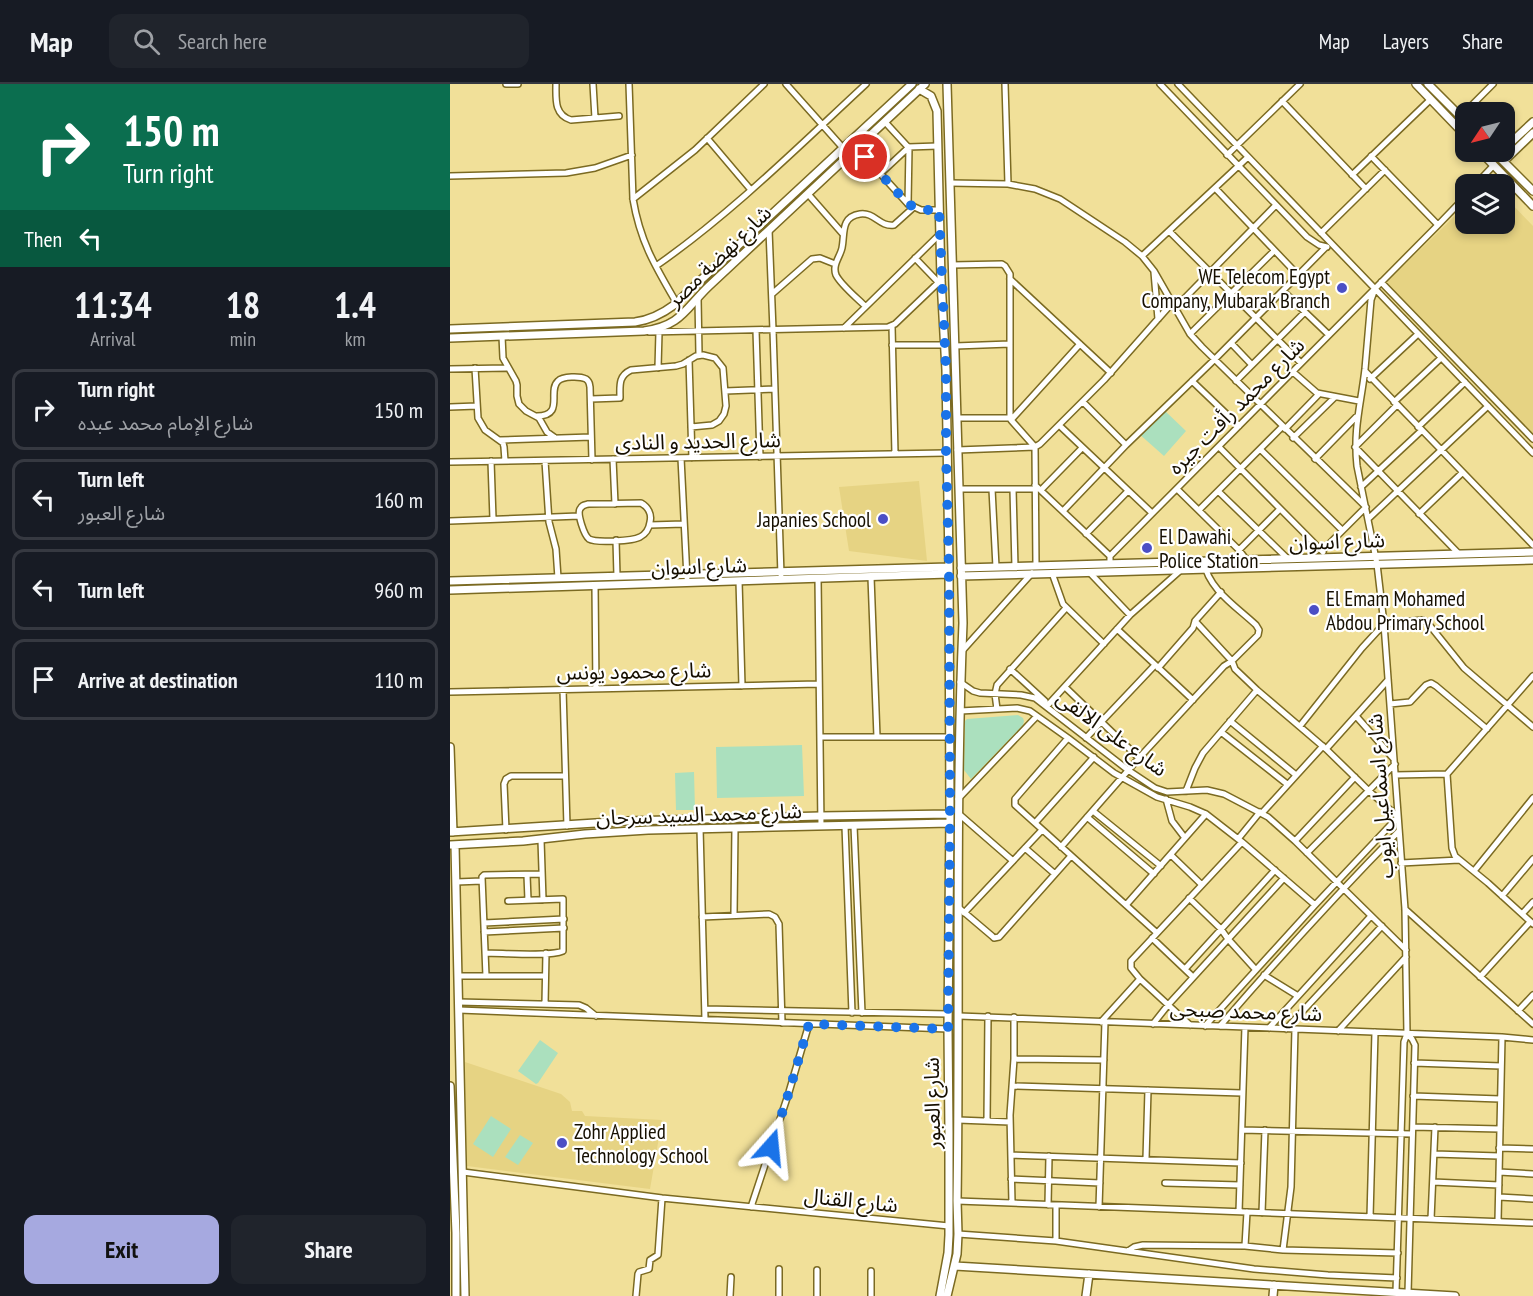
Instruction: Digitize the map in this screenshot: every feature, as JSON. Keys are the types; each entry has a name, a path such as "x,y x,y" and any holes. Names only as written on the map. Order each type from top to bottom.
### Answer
{"street":[{"path":"506,84 518,84"},
{"path":"556,84 557,108 562,116 571,120 619,116"},
{"path":"593,84 595,118"},
{"path":"629,84 633,199 647,251 676,302"},
{"path":"633,199 695,150 764,84"},
{"path":"786,84 843,147"},
{"path":"656,266 712,224 866,84"},
{"name":"شارع نهضة مصر","path":"450,329 635,322 664,312 912,84"},
{"name":"شارع العبور","path":"947,84 963,623 958,798 962,911 959,924 958,1234 955,1266 947,1296"},
{"path":"1005,84 1008,184"},
{"path":"1160,84 1313,242 1326,247 1334,247"},
{"path":"1188,84 1180,86 1533,453"},
{"path":"1227,155 1298,84"},
{"path":"1416,84 1455,124"},
{"path":"1428,84 1455,111"},
{"path":"1478,102 1493,84"},
{"name":"شارع نهضة مصر","path":"450,338 644,331 663,327 675,321 706,289 922,87"},
{"name":"شارع العبور","path":"922,87 933,99 937,111 940,281 945,345 949,570 949,1226 948,1253 940,1296"},
{"path":"1352,175 1431,99"},
{"path":"1282,101 1366,189"},
{"path":"865,306 838,278 835,271 848,221 855,215 868,214 885,225 891,226 897,223 911,206 909,147 885,122"},
{"path":"1515,138 1533,122"},
{"path":"1515,150 1533,133"},
{"path":"707,138 751,190"},
{"path":"880,174 909,147 938,146"},
{"path":"857,148 911,206 921,210 939,210"},
{"path":"450,176 566,173 595,168 632,155"},
{"path":"1371,156 1438,225"},
{"path":"1142,256 1248,157"},
{"path":"1491,162 1533,206"},
{"path":"1505,162 1533,191"},
{"path":"1485,174 1494,165"},
{"path":"939,167 949,166"},
{"path":"1321,233 1385,170"},
{"path":"950,183 1008,184 1035,189 1060,199 1142,256 1154,271 1190,334 1293,438 1366,507 1322,551"},
{"path":"1215,188 1298,275"},
{"path":"808,194 843,234"},
{"path":"957,450 1035,447 1040,444 1111,373 1158,319 1210,272 1276,205"},
{"name":"شارع محمد رأفت جيره","path":"1110,560 1152,513 1455,207"},
{"path":"769,230 781,576"},
{"path":"1169,231 1301,363"},
{"path":"844,328 940,234"},
{"path":"1063,511 1126,445 1326,247"},
{"path":"1190,334 1274,251"},
{"path":"772,294 812,259 820,258 835,264"},
{"path":"644,331 699,332 892,326 940,281 915,258"},
{"path":"949,652 957,649 962,653 1034,570 1037,488 1035,447 1010,419 1010,279 1008,270 1002,264 952,265"},
{"path":"1154,271 1158,319"},
{"path":"1010,279 1111,373"},
{"path":"1381,282 1533,439"},
{"name":"شارع اسماعيل ايوب","path":"1375,289 1371,300 1355,447 1377,560 1384,624 1405,909 1407,1034"},
{"path":"1283,291 1329,335"},
{"path":"698,298 699,355"},
{"path":"1236,381 1305,312"},
{"path":"571,325 574,329 573,334"},
{"path":"588,325 586,329 591,333"},
{"path":"892,326 895,454"},
{"path":"756,330 760,457"},
{"path":"658,368 659,332"},
{"path":"1362,386 1418,334"},
{"path":"502,336 503,358 516,381 519,404 526,411 537,416 547,432 554,437"},
{"path":"1231,343 1252,365"},
{"path":"956,346 1010,344"},
{"path":"892,345 945,345"},
{"path":"957,418 1010,419 1080,345"},
{"path":"591,399 620,398 621,377 633,369 676,366 699,355 711,356 723,368 725,410 719,421 708,426 691,427"},
{"path":"1441,358 1355,447 1459,554"},
{"path":"689,360 692,458"},
{"path":"475,368 478,418 492,436 500,440 591,437"},
{"path":"450,369 507,368"},
{"path":"1365,371 1533,545"},
{"path":"1293,372 1319,394 1359,400"},
{"path":"537,416 544,415 553,408 555,386 561,379 586,380 590,385 592,460"},
{"path":"1192,381 1239,426"},
{"path":"1361,487 1465,382"},
{"path":"725,391 775,390"},
{"path":"1199,510 1319,394"},
{"path":"1293,438 1335,396"},
{"path":"1083,402 1126,445"},
{"path":"450,407 477,406"},
{"path":"1368,519 1488,406"},
{"path":"1315,459 1357,416"},
{"path":"1060,426 1152,513"},
{"path":"946,430 957,430"},
{"path":"500,440 504,447 505,461"},
{"path":"1219,447 1328,558"},
{"path":"958,489 1037,488 1082,448"},
{"path":"1260,449 1342,530"},
{"name":"شارع الحديد و النادى","path":"450,462 946,453"},
{"path":"681,458 687,583"},
{"path":"613,459 615,504"},
{"path":"545,460 550,530 556,549 558,578"},
{"path":"491,462 493,519"},
{"path":"1419,514 1462,473"},
{"path":"1037,488 1063,511 1110,560"},
{"path":"992,489 996,567"},
{"path":"1013,489 1015,567"},
{"path":"1177,489 1239,550 1246,564"},
{"path":"1086,534 1128,491"},
{"path":"1218,491 1288,559"},
{"path":"640,503 644,505 650,514 650,525 647,532 638,538 594,540 588,538 579,516 580,509 585,504 615,504 640,503"},
{"path":"1239,550 1280,509"},
{"path":"450,521 579,516"},
{"path":"650,525 684,524"},
{"path":"616,540 617,576"},
{"name":"شارع اسوان","path":"1246,564 1288,559 1377,560 1533,552"},
{"name":"شارع اسوان","path":"961,572 1034,570 1110,560 1204,565 1377,560 1533,560"},
{"path":"1061,847 1224,666 1256,637 1259,630 1256,625 1221,592 1209,577 1204,565"},
{"name":"شارع اسوان","path":"961,572 996,567 1015,567 1052,573 1183,569 1204,565"},
{"path":"1010,669 1047,705 1130,615 1183,569"},
{"name":"شارع اسوان","path":"450,581 686,574 781,576 949,570"},
{"name":"شارع اسوان","path":"450,590 739,581 781,576 818,579 871,577 949,570"},
{"path":"1089,572 1130,615"},
{"path":"1052,573 1060,598 1066,608 1104,644"},
{"path":"871,577 877,737"},
{"path":"818,579 821,826"},
{"path":"739,581 742,686"},
{"path":"595,585 596,689"},
{"path":"1086,738 1156,667 1221,592"},
{"path":"997,709 995,694 997,686 1066,608"},
{"path":"1195,621 1232,661 1235,669 1325,748 1398,817 1205,1026"},
{"path":"1300,726 1384,624 1422,621 1427,622 1464,668 1533,727"},
{"path":"949,622 957,626 963,623"},
{"path":"1117,629 1193,700"},
{"path":"1480,977 1532,923 1455,856 1452,848 1447,774 1533,676"},
{"name":"شارع على الالفى","path":"960,681 973,691 980,693 1028,696 1047,705 1086,738 1155,788 1167,792 1207,790 1224,794 1261,812 1307,852 1406,950"},
{"path":"1190,1025 1140,979 1131,968 1131,961 1202,885 1240,841 1261,812 1388,681"},
{"path":"1390,704 1410,702 1426,685 1431,683 1487,729"},
{"name":"شارع محمود يونس","path":"450,692 819,684"},
{"path":"1065,687 1139,758"},
{"path":"563,689 567,826"},
{"path":"1186,791 1199,760 1257,690"},
{"name":"شارع على الالفى","path":"960,711 1017,708 1030,711 1114,773 1157,797 1206,814 1315,905"},
{"path":"958,798 1037,716"},
{"path":"1307,852 1394,761 1356,716"},
{"path":"1230,721 1296,775"},
{"path":"1221,732 1287,784"},
{"path":"820,736 950,737"},
{"path":"1068,738 1015,799 1015,805 1157,933"},
{"path":"450,747 451,832"},
{"path":"1035,823 1094,757"},
{"path":"1395,775 1447,774"},
{"path":"502,843 506,779 511,776 565,776"},
{"path":"1295,841 1355,777"},
{"path":"1167,792 1166,801 1172,822 1185,838"},
{"path":"1474,871 1531,806 1533,798"},
{"path":"1093,811 1161,866"},
{"name":"شارع محمد السيد سرحان","path":"451,832 627,821 950,814"},
{"path":"959,814 1013,861"},
{"path":"1126,905 1206,814"},
{"path":"1087,817 1154,874"},
{"name":"شارع محمد السيد سرحان","path":"453,845 541,840 622,831 950,823"},
{"path":"845,826 852,1013"},
{"path":"854,826 862,1013"},
{"path":"700,828 705,1020"},
{"path":"734,914 735,828"},
{"path":"523,829 519,834 523,841"},
{"path":"1042,830 962,911 997,938 1071,856"},
{"path":"1220,1026 1343,888 1400,830"},
{"path":"541,840 543,900"},
{"path":"453,845 456,882 453,913 458,976 465,1296"},
{"path":"1025,848 1055,874"},
{"path":"1171,855 1202,885"},
{"path":"1502,896 1533,859"},
{"path":"1401,862 1459,860"},
{"path":"1185,969 1275,870"},
{"path":"527,874 528,900"},
{"path":"486,976 482,877 484,875 542,874"},
{"path":"1154,1024 1168,1005 1284,878"},
{"path":"456,882 482,881"},
{"path":"1189,898 1221,929 1256,970"},
{"path":"485,953 561,953 564,948 563,899 508,901"},
{"path":"1522,914 1533,902"},
{"path":"1405,909 1533,1024"},
{"path":"702,917 769,914 778,920 782,1023"},
{"path":"1269,1028 1371,916"},
{"path":"484,923 564,919"},
{"path":"948,923 959,924"},
{"path":"1286,1029 1382,926"},
{"path":"484,932 564,928"},
{"path":"1152,938 1193,977"},
{"path":"948,945 954,941 959,943"},
{"path":"545,1004 546,953"},
{"path":"1338,1031 1406,957"},
{"path":"1264,975 1298,996"},
{"path":"458,976 545,976"},
{"path":"1099,1207 1104,1060 1103,1022 1140,979"},
{"path":"1518,1011 1533,995"},
{"path":"458,1006 579,1005 596,1016"},
{"path":"458,1006 596,1016 948,1029"},
{"path":"705,1010 948,1014"},
{"name":"شارع محمد صبحى","path":"959,1016 1532,1040"},
{"path":"987,1121 988,1016"},
{"path":"1012,1203 1010,1122 1014,1017"},
{"path":"751,1207 809,1024"},
{"path":"1239,1212 1245,1027"},
{"path":"1283,1250 1291,1187 1295,1029"},
{"path":"1370,1217 1375,1032"},
{"path":"1396,1292 1404,1042 1407,1034 1415,1045 1408,1293"},
{"path":"1498,1221 1502,1037"},
{"path":"1014,1059 1104,1060"},
{"path":"1414,1063 1501,1066"},
{"path":"450,1086 456,1296"},
{"path":"1013,1086 1242,1093"},
{"path":"1146,1159 1148,1090"},
{"path":"1413,1096 1500,1099"},
{"path":"450,1098 460,1098"},
{"path":"949,1110 954,1113 958,1110"},
{"path":"958,1120 1010,1122"},
{"path":"1413,1126 1500,1129"},
{"path":"1431,1219 1435,1127"},
{"path":"1242,1130 1412,1134"},
{"path":"1262,1213 1265,1130"},
{"path":"950,1133 955,1131 958,1133"},
{"path":"1499,1148 1533,1149"},
{"path":"1434,1154 1499,1156"},
{"path":"1011,1155 1241,1163"},
{"path":"1048,1205 1049,1156"},
{"name":"شارع القنال","path":"463,1172 662,1198 949,1226"},
{"path":"1499,1172 1533,1174"},
{"path":"1011,1179 1100,1183"},
{"path":"1433,1182 1499,1185"},
{"path":"1165,1183 1240,1185"},
{"path":"1499,1197 1533,1199"},
{"path":"636,1296 639,1272 649,1269 650,1260 658,1255 662,1198"},
{"path":"957,1201 1533,1223"},
{"path":"1056,1205 1056,1241"},
{"path":"1245,1246 1247,1212"},
{"path":"958,1234 1056,1241 1254,1269 1397,1278"},
{"path":"1128,1251 1134,1246 1143,1245 1245,1246 1283,1250 1398,1253"},
{"path":"955,1266 1274,1285 1346,1293 1396,1292 1455,1296"},
{"path":"779,1269 779,1296"},
{"path":"817,1270 817,1296"},
{"path":"871,1271 871,1296"},
{"path":"1086,1296 1089,1274"},
{"path":"730,1296 731,1277"},
{"path":"1273,1296 1274,1285"}],"shaded area":[{"path":"1515,207 1533,226 1533,435 1386,283 1455,216 1455,234 1515,234"},
{"name":"Japanies School","path":"919,481 927,561 849,551 839,487"},
{"name":"Zohr Applied Technology School","path":"465,1062 561,1094 570,1102 572,1111 582,1111 585,1116 662,1120 650,1189 467,1166"}],"green space":[{"path":"1163,409 1186,431 1164,456 1138,433"},
{"path":"1018,715 1023,718 1023,725 971,779 964,770 965,721"},
{"path":"802,745 804,796 717,798 716,747"},
{"path":"694,772 695,810 676,810 675,773"},
{"path":"540,1040 558,1053 536,1084 518,1071"},
{"path":"491,1116 511,1129 493,1157 473,1144"},
{"path":"520,1135 533,1143 518,1165 505,1157"}],"place":[{"name":"WE Telecom Egypt Company, Mubarak Branch","path":"1342,288"},
{"name":"Japanies School","path":"883,519"},
{"name":"El Dawahi Police Station","path":"1147,548"},
{"name":"El Emam Mohamed Abdou Primary School","path":"1314,610"},
{"name":"Zohr Applied Technology School","path":"562,1143"}],"route":[{"path":"771,1147 809,1024 948,1029 949,567 946,370 939,210 921,210 908,204 865,157"}]}
